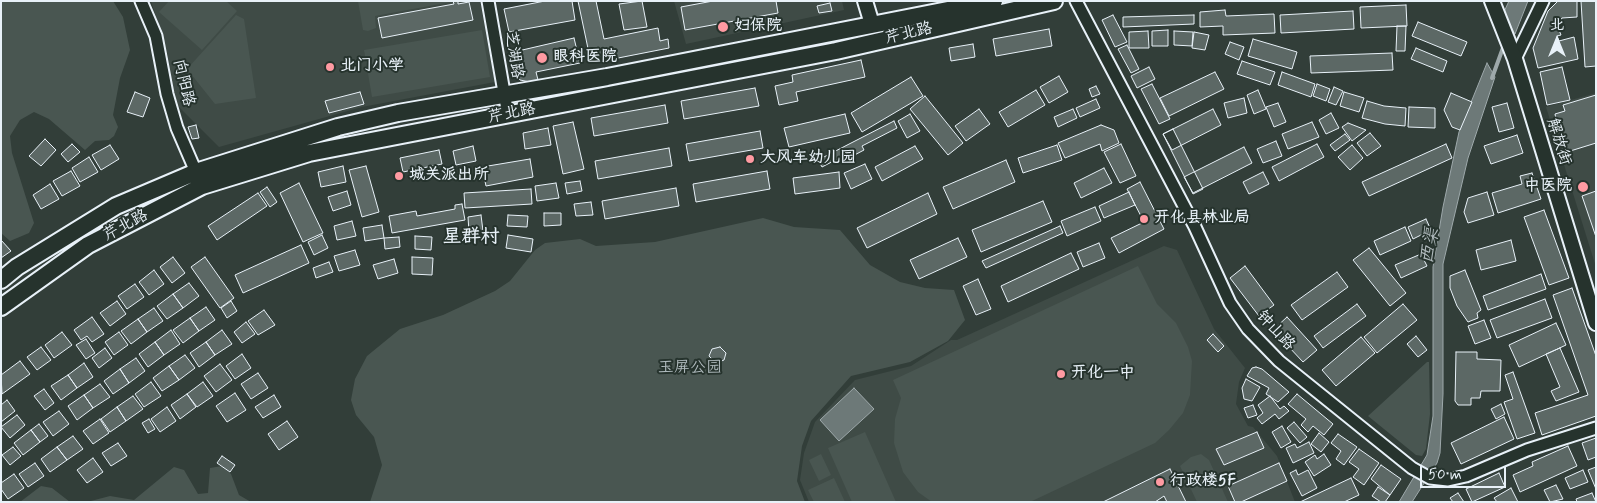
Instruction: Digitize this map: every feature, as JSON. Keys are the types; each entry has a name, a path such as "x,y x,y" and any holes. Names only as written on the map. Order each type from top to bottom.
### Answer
{"main road":[{"name":"芹北路","path":"1,280 16,267 116,206 199,179 338,127 398,113 607,78 994,1"},
{"name":"芹北路","path":"1,307 88,246 199,179 309,153 836,51 1054,1"}],"street":[{"name":"向阳路","path":"141,1 156,36 167,94 178,128 199,179"},
{"name":"芝湖路","path":"488,1 508,115"},
{"path":"865,1 872,24"},
{"name":"钟山路","path":"1076,1 1195,227 1230,303 1248,329 1279,361 1412,468 1430,478 1448,480 1466,476 1527,450 1596,428"},
{"name":"解放街","path":"1492,1 1515,59 1596,323"},
{"path":"1515,59 1543,1"},
{"path":"832,32 836,51"}],"shaded area":[{"name":"北门小学","path":"151,1 480,1 495,82 362,107 219,147 175,103 167,52"},
{"name":"妇保院","path":"674,1 842,1 844,10 686,44"},
{"path":"1509,1 1528,1 1515,34 1503,14"},
{"path":"1487,63 1495,77 1468,158 1443,264 1443,394 1440,453 1437,463 1412,502 1399,502 1427,455 1433,416 1433,267 1443,207 1459,132"},
{"name":"中医院","path":"1596,93 1596,267 1546,107"},
{"name":"开化一中","path":"1164,246 1177,250 1214,329 1245,368 1239,382 1236,404 1248,426 1253,427 1277,456 1295,502 809,502 800,480 804,453 815,422 855,380 911,366 951,340 957,340"},
{"path":"854,388 874,409 839,441 820,420"}],"green space":[{"path":"1,1 113,1 123,17 130,50 120,78 113,115 118,127 114,136 109,140 95,141 85,150 49,119 34,112 20,120 10,136 12,153 34,223 29,233 10,241 1,233"},
{"path":"169,1 226,1 237,11 202,50 159,12"},
{"path":"358,1 451,2 375,16 376,28 368,31 363,30"},
{"path":"236,15 244,19 256,98 215,104 187,69"},
{"path":"482,30 490,77 372,97 364,50"},
{"name":"玉屏公园","path":"763,218 794,227 840,230 870,265 900,282 925,288 954,290 965,320 948,341 910,362 851,376 811,421 802,446 797,481 805,502 370,502 382,465 374,437 356,415 351,400 355,379 367,356 400,329 443,315 495,291 510,281 535,250 545,243 580,239 596,246 655,242"},
{"path":"1138,266 1157,304 1176,323 1188,347 1192,361 1190,395 1183,413 1169,430 1155,443 1030,502 932,502 918,492 903,472 894,443 895,419 901,398 893,380"},
{"path":"1429,362 1430,414 1426,449 1422,456 1416,455 1368,416"},
{"path":"865,432 896,502 852,502 828,448"},
{"path":"821,454 831,475 819,481 809,460"},
{"path":"1201,454 1209,460 1228,502 1197,502 1180,466 1191,457"},
{"path":"222,466 231,474 239,495 251,502 87,502 110,496 134,500 174,467 184,470 198,494 208,493 210,468"},
{"path":"834,478 845,502 814,502 808,490"},
{"path":"41,486 52,488 70,502 20,502"}],"building":[{"path":"453,1 458,1 458,4 469,2 473,20 382,38 378,18 454,4"},
{"path":"545,1 572,1 575,20 509,32 504,9"},
{"path":"578,1 596,1 604,39 658,28 660,41 668,39 669,48 608,60 605,55 590,58"},
{"path":"642,1 647,27 624,30 619,4"},
{"path":"713,1 776,1 778,13 685,30 681,7"},
{"path":"1558,1 1577,1 1577,17 1562,18 1560,21 1562,27 1559,30 1561,35 1557,36 1559,41 1574,37 1578,59 1538,68 1533,48 1548,11"},
{"path":"1581,1 1596,1 1596,66 1585,67"},
{"path":"830,3 832,11 819,13 817,6"},
{"path":"1406,5 1407,26 1361,28 1360,7"},
{"path":"1225,10 1226,16 1274,14 1275,33 1223,35 1223,26 1200,27 1200,12"},
{"path":"1353,11 1354,29 1281,33 1280,15"},
{"path":"1113,15 1127,42 1115,47 1102,20"},
{"path":"1194,15 1194,24 1123,27 1123,17"},
{"path":"1418,22 1467,42 1461,56 1412,36"},
{"path":"1397,26 1406,26 1405,51 1396,51"},
{"path":"1049,29 1052,46 996,56 993,39"},
{"path":"1168,30 1168,46 1152,46 1152,31"},
{"path":"1148,31 1149,48 1129,48 1129,32"},
{"path":"1174,31 1193,32 1192,46 1174,45"},
{"path":"1194,32 1209,35 1205,50 1192,48"},
{"path":"574,38 580,63 536,72 538,80 530,82 520,80 515,74 513,67 520,65 518,51"},
{"path":"1253,39 1297,52 1292,69 1248,56"},
{"path":"1230,42 1244,47 1239,60 1225,54"},
{"path":"973,44 975,57 951,61 949,48"},
{"path":"1127,45 1139,69 1131,73 1118,49"},
{"path":"1416,48 1447,61 1443,72 1411,59"},
{"path":"1392,53 1393,70 1311,73 1310,56"},
{"path":"861,60 865,77 796,92 798,101 779,105 775,86 793,82 792,75"},
{"path":"1242,61 1275,72 1270,85 1237,74"},
{"path":"1149,67 1155,79 1137,88 1131,76"},
{"path":"1562,67 1570,100 1547,105 1540,72"},
{"path":"1215,72 1224,89 1169,116 1160,98"},
{"path":"1282,72 1315,84 1311,97 1278,85"},
{"path":"1059,76 1068,92 1049,103 1040,87"},
{"path":"911,77 923,96 862,132 851,113"},
{"path":"1152,84 1170,119 1159,124 1141,89"},
{"path":"1317,84 1330,89 1326,101 1313,96"},
{"path":"1096,86 1100,94 1092,97 1089,89"},
{"path":"1334,87 1343,91 1336,105 1328,102"},
{"path":"755,88 759,106 684,119 681,101"},
{"path":"1036,90 1045,105 1008,127 999,112"},
{"path":"1258,90 1266,109 1254,114 1247,95"},
{"path":"135,92 150,98 143,117 127,112"},
{"path":"360,92 364,104 329,113 325,101"},
{"path":"1344,92 1364,98 1359,112 1340,106"},
{"path":"1451,93 1472,102 1460,130 1452,127 1444,110"},
{"path":"1596,95 1596,143 1567,152 1558,130 1555,114 1565,111 1563,105"},
{"path":"925,96 963,143 948,155 910,109"},
{"path":"1244,98 1247,113 1228,118 1224,103"},
{"path":"1096,99 1100,108 1080,117 1076,108"},
{"path":"1367,101 1384,106 1406,108 1405,126 1385,124 1362,118"},
{"path":"1278,103 1286,122 1274,127 1266,107"},
{"path":"1507,103 1514,128 1499,132 1492,107"},
{"path":"665,105 668,123 594,136 591,118"},
{"path":"1409,107 1435,108 1435,128 1408,127"},
{"path":"979,109 990,124 966,141 955,126"},
{"path":"1073,109 1077,118 1058,127 1054,117"},
{"path":"1213,109 1221,125 1172,150 1163,134"},
{"path":"1331,113 1339,128 1326,134 1319,120"},
{"path":"845,114 850,133 789,147 784,128"},
{"path":"910,114 920,131 907,138 898,121"},
{"path":"894,121 897,128 862,146 864,150 847,159 845,155 822,167 818,160"},
{"path":"573,122 584,169 563,174 553,126"},
{"path":"1312,122 1319,137 1288,149 1282,134"},
{"path":"1348,123 1366,130 1352,141 1342,127"},
{"path":"196,125 199,138 192,139 188,127"},
{"path":"1101,125 1114,130 1119,143 1102,151 1100,144 1065,158 1058,143"},
{"path":"548,128 551,145 525,149 523,133"},
{"path":"1173,129 1203,189 1193,194 1163,134"},
{"path":"760,131 763,148 689,161 686,144"},
{"path":"1370,133 1381,146 1367,156 1357,143"},
{"path":"1345,134 1350,140 1335,151 1330,145"},
{"path":"1517,135 1523,153 1491,164 1484,146"},
{"path":"45,139 56,150 41,166 29,156"},
{"path":"1276,141 1282,156 1263,163 1257,149"},
{"path":"72,144 80,152 68,162 61,154"},
{"path":"1121,144 1136,176 1120,183 1104,152"},
{"path":"1317,144 1324,157 1279,181 1272,167"},
{"path":"1446,144 1452,158 1369,196 1362,182"},
{"path":"110,145 119,159 101,170 92,155"},
{"path":"1057,145 1062,160 1023,173 1018,158"},
{"path":"1352,145 1363,158 1350,170 1338,157"},
{"path":"473,146 476,161 456,165 453,151"},
{"path":"915,146 923,159 882,181 875,167"},
{"path":"1244,147 1252,163 1193,193 1184,177"},
{"path":"669,148 672,166 598,179 595,161"},
{"path":"439,150 442,164 403,172 400,158"},
{"path":"89,157 98,172 80,182 72,168"},
{"path":"530,159 533,177 486,186 482,167"},
{"path":"1006,160 1015,182 953,209 943,187"},
{"path":"865,164 872,179 851,189 844,173"},
{"path":"343,166 346,182 321,187 318,172"},
{"path":"366,166 379,212 362,217 349,170"},
{"path":"1104,168 1112,183 1081,198 1074,183"},
{"path":"71,171 80,186 62,196 53,181"},
{"path":"767,171 770,189 696,202 693,184"},
{"path":"839,172 840,188 795,194 793,178"},
{"path":"1263,172 1269,184 1249,194 1243,182"},
{"path":"1532,173 1541,199 1498,213 1492,193 1522,184 1520,176"},
{"path":"580,181 582,191 567,194 565,183"},
{"path":"1140,182 1164,229 1119,253 1111,238 1144,222 1127,189"},
{"path":"299,183 323,233 303,242 280,193"},
{"path":"556,183 559,198 537,201 535,186"},
{"path":"50,184 59,199 41,209 33,195"},
{"path":"267,187 277,202 270,207 260,192"},
{"path":"676,188 679,206 605,219 602,201"},
{"path":"531,189 532,204 465,208 464,193"},
{"path":"347,191 351,205 333,211 328,197"},
{"path":"1596,191 1596,237 1582,196"},
{"path":"1129,192 1135,205 1104,218 1099,206"},
{"path":"1487,192 1494,215 1468,223 1464,212 1468,198"},
{"path":"258,193 267,206 217,240 208,226"},
{"path":"928,193 937,214 867,248 857,228"},
{"path":"1043,201 1052,222 981,252 972,230"},
{"path":"591,202 593,215 576,216 574,204"},
{"path":"462,204 465,220 392,233 389,216 416,211 417,216 455,209 455,205"},
{"path":"1095,207 1101,221 1067,236 1061,221"},
{"path":"1544,210 1569,278 1549,285 1524,217"},
{"path":"544,213 561,213 561,225 544,226"},
{"path":"481,215 483,231 469,232 468,217"},
{"path":"508,215 528,216 527,227 507,226"},
{"path":"1426,219 1431,230 1413,239 1408,227"},
{"path":"352,221 356,236 337,240 334,226"},
{"path":"382,225 384,238 365,241 363,228"},
{"path":"1060,226 1063,233 986,268 982,261"},
{"path":"1405,227 1411,241 1380,255 1374,241"},
{"path":"322,235 328,248 314,255 308,242"},
{"path":"508,235 533,239 531,252 506,248"},
{"path":"415,236 432,237 431,250 415,249"},
{"path":"399,237 400,247 385,249 384,238"},
{"path":"958,238 967,257 919,279 910,260"},
{"path":"1,240 11,251 1,258"},
{"path":"1511,240 1516,261 1481,270 1476,250"},
{"path":"1099,243 1105,258 1083,267 1077,252"},
{"path":"301,245 309,263 243,293 235,275"},
{"path":"1369,248 1406,293 1390,306 1353,260"},
{"path":"355,250 360,265 339,271 334,256"},
{"path":"1071,253 1079,269 1008,302 1001,286"},
{"path":"1421,254 1427,266 1401,278 1395,265"},
{"path":"173,257 185,273 172,283 160,267"},
{"path":"205,257 234,298 220,308 191,267"},
{"path":"412,257 433,258 432,275 412,274"},
{"path":"394,259 398,273 378,279 373,265"},
{"path":"329,262 333,272 316,278 313,268"},
{"path":"1245,266 1274,305 1259,316 1230,278"},
{"path":"154,270 164,284 149,295 139,282"},
{"path":"1465,270 1481,310 1477,313 1478,318 1468,322 1457,306 1450,288 1450,276"},
{"path":"1337,272 1348,287 1302,320 1291,305"},
{"path":"1541,274 1546,289 1488,310 1483,296"},
{"path":"978,279 991,309 976,315 963,286"},
{"path":"189,283 199,296 183,308 173,294"},
{"path":"135,284 144,297 127,309 118,296"},
{"path":"1572,288 1596,356 1596,416 1542,435 1535,413 1588,395 1553,295"},
{"path":"173,294 183,308 167,319 157,306"},
{"path":"1545,299 1552,318 1497,338 1490,320"},
{"path":"117,301 126,314 110,326 100,313"},
{"path":"231,301 237,311 227,318 221,308"},
{"path":"1357,304 1366,316 1323,348 1314,336"},
{"path":"1403,304 1417,320 1377,353 1364,337"},
{"path":"206,307 215,320 199,331 190,318"},
{"path":"154,308 163,321 147,332 138,319"},
{"path":"264,310 275,325 258,335 248,321"},
{"path":"92,317 104,334 92,342 87,336 81,340 74,330"},
{"path":"1287,317 1317,350 1303,362 1273,330"},
{"path":"190,318 199,331 183,343 173,330"},
{"path":"138,319 147,332 131,344 121,331"},
{"path":"1484,320 1491,338 1475,344 1468,326"},
{"path":"246,322 255,334 242,343 234,332"},
{"path":"1556,323 1566,345 1519,367 1509,345"},
{"path":"171,330 180,344 164,355 155,342"},
{"path":"222,330 232,344 215,355 206,342"},
{"path":"62,332 72,345 54,358 45,345"},
{"path":"119,332 128,345 114,355 105,342"},
{"path":"1213,334 1224,346 1218,352 1207,340"},
{"path":"1416,336 1427,350 1418,357 1407,344"},
{"path":"1361,337 1375,353 1336,386 1322,370"},
{"path":"86,339 95,353 86,359 76,345"},
{"path":"155,342 164,355 148,367 139,354"},
{"path":"206,342 215,355 199,367 190,353"},
{"path":"41,347 51,360 37,370 27,357"},
{"path":"720,347 726,353 724,360 716,363 709,356 712,349"},
{"path":"105,348 112,358 99,368 92,358"},
{"path":"1560,348 1579,392 1556,401 1551,391 1560,387 1546,354"},
{"path":"1456,352 1477,352 1477,359 1501,360 1500,391 1481,391 1480,398 1471,398 1471,405 1458,405 1455,401"},
{"path":"242,354 251,368 235,379 226,366"},
{"path":"185,355 195,368 179,380 169,366"},
{"path":"136,358 145,371 129,383 120,369"},
{"path":"20,361 30,374 2,394 1,375"},
{"path":"84,363 93,377 77,388 68,375"},
{"path":"220,364 232,380 216,392 204,376"},
{"path":"169,366 179,380 162,391 153,378"},
{"path":"1252,368 1262,369 1289,392 1278,402 1266,394 1269,388 1247,376"},
{"path":"120,369 129,383 113,394 104,381"},
{"path":"1513,372 1535,433 1517,439 1504,402 1513,399 1505,375"},
{"path":"258,373 268,388 251,399 241,384"},
{"path":"68,375 77,388 61,400 51,386"},
{"path":"1246,379 1260,387 1252,401 1244,399 1242,388"},
{"path":"151,382 161,396 144,407 135,394"},
{"path":"203,382 213,396 197,407 187,394"},
{"path":"100,384 110,397 93,408 84,395"},
{"path":"44,389 54,403 45,410 34,396"},
{"path":"235,393 246,410 227,422 216,406"},
{"path":"187,394 196,407 180,419 171,405"},
{"path":"1297,394 1333,424 1324,435 1313,426 1308,432 1301,425 1306,419 1288,404"},
{"path":"84,395 93,408 77,420 68,406"},
{"path":"274,395 281,407 263,418 255,407"},
{"path":"133,396 143,409 126,421 117,407"},
{"path":"1270,396 1280,409 1284,406 1289,411 1279,419 1275,414 1262,424 1257,418 1263,413 1258,405"},
{"path":"7,400 15,411 1,422 1,405"},
{"path":"1501,404 1505,414 1496,419 1491,409"},
{"path":"1253,405 1257,415 1248,418 1244,408"},
{"path":"117,407 126,421 110,432 101,419"},
{"path":"167,407 176,421 160,432 151,419"},
{"path":"59,411 69,424 53,436 43,422"},
{"path":"17,415 25,425 10,438 1,427"},
{"path":"1504,417 1514,439 1461,464 1451,443"},
{"path":"100,419 109,433 93,444 83,431"},
{"path":"149,419 155,429 148,433 142,423"},
{"path":"287,421 298,437 279,450 268,434"},
{"path":"1294,422 1307,437 1300,443 1287,428"},
{"path":"39,424 48,436 40,442 31,430"},
{"path":"1282,426 1291,442 1281,448 1272,432"},
{"path":"31,430 40,442 23,455 14,443"},
{"path":"1257,432 1264,448 1224,465 1216,449"},
{"path":"1319,433 1329,442 1321,452 1311,444"},
{"path":"1338,434 1357,447 1344,465 1336,459 1341,451 1331,443"},
{"path":"73,436 83,449 67,460 57,447"},
{"path":"1596,438 1596,457 1588,460 1582,443"},
{"path":"1309,442 1314,453 1293,463 1286,448 1295,444 1297,448"},
{"path":"118,443 127,456 111,466 102,453"},
{"path":"1568,446 1577,466 1520,492 1513,475 1533,466 1532,462"},
{"path":"13,447 21,456 10,465 2,455"},
{"path":"57,447 67,460 50,472 41,459"},
{"path":"1359,449 1379,463 1364,485 1353,477 1359,469 1349,462"},
{"path":"1324,454 1331,465 1314,476 1305,462 1315,455 1317,459"},
{"path":"222,456 235,465 230,472 217,463"},
{"path":"93,458 103,472 87,483 77,470"},
{"path":"35,463 44,476 28,487 19,474"},
{"path":"1279,463 1287,481 1241,502 1235,502 1228,486"},
{"path":"1381,465 1401,479 1390,495 1371,479"},
{"path":"1596,467 1596,489 1588,470"},
{"name":"行政楼5F","path":"1170,469 1186,502 1167,502 1164,496 1155,502 1103,502"},
{"path":"1296,470 1298,475 1308,470 1317,488 1302,496 1290,473"},
{"path":"1583,470 1588,482 1570,489 1565,478"},
{"path":"1499,473 1505,487 1472,502 1466,489"},
{"path":"14,474 24,488 8,499 1,489 1,483"},
{"path":"1351,478 1359,495 1344,502 1300,502"},
{"path":"1556,485 1563,499 1550,502 1544,490"},
{"path":"1378,487 1390,495 1385,502 1381,502 1372,496"},
{"path":"1511,488 1518,502 1497,502 1494,498"},
{"path":"1458,493 1464,502 1453,502 1450,498"},
{"path":"1592,493 1596,502 1577,502 1576,499"}],"waterway":[{"name":"西渠","path":"1492,78 1504,45"}],"place":[{"name":"妇保院","path":"723,27"},
{"name":"眼科医院","path":"542,58"},
{"name":"北门小学","path":"330,67"},
{"name":"大风车幼儿园","path":"750,159"},
{"name":"城关派出所","path":"399,176"},
{"name":"中医院","path":"1583,187"},
{"name":"开化县林业局","path":"1144,219"},
{"name":"开化一中","path":"1061,374"},
{"name":"行政楼5F","path":"1160,482"}],"district":[{"name":"星群村","path":"471,238"}]}
